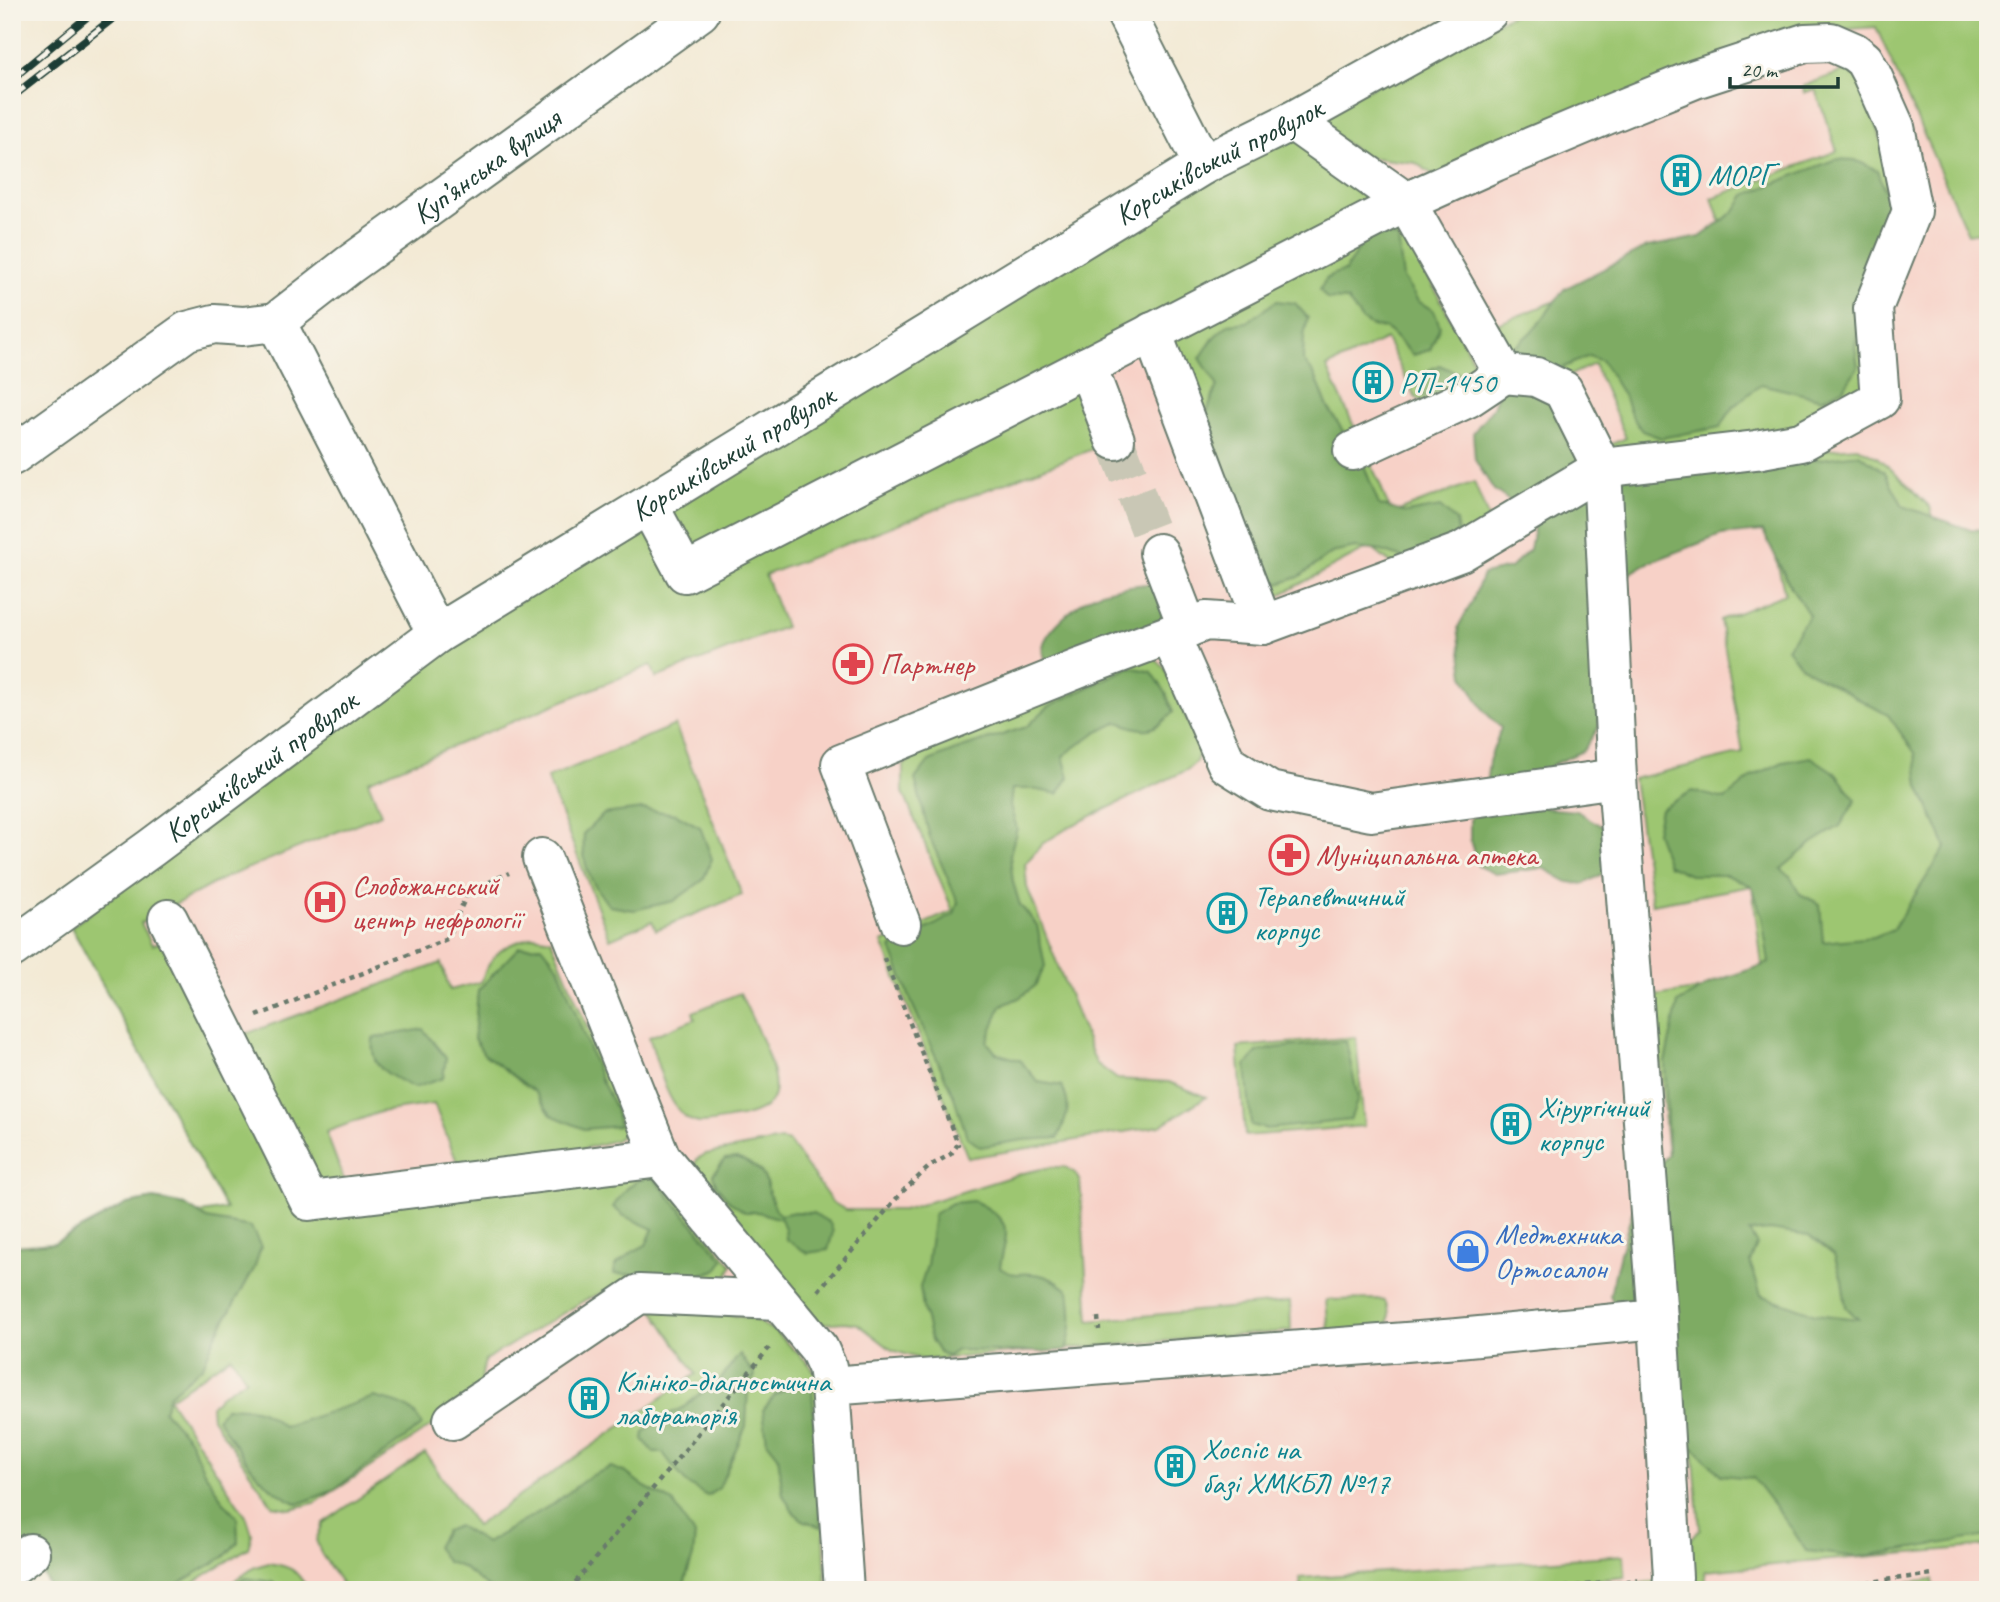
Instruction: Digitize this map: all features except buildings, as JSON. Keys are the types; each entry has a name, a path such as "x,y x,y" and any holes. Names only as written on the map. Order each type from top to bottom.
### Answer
{"street":[{"name":"Куп’янська вулиця","path":"12,456 187,331 215,324 243,326 276,321 349,265 700,12"},
{"path":"1125,12 1203,165"},
{"name":"Корсиківський провулок","path":"12,948 151,848 437,634 1203,165 1292,121 1488,12"},
{"path":"649,506 685,573 1406,202 1695,79 1805,43 1831,42 1854,52 1864,60 1895,127 1912,211 1872,308 1880,400 1801,442 1756,450 1602,468 1461,552 1263,625 1206,621 1080,668 841,764 891,939"},
{"path":"1292,121 1406,202 1504,374"},
{"path":"276,321 437,634"},
{"path":"1152,332 1263,625"},
{"path":"1087,366 1115,440"},
{"path":"1353,451 1468,398 1504,374 1536,377 1563,390 1602,468 1617,778 1658,1319 1672,1583"},
{"path":"1158,553 1179,632 1227,764 1270,791 1371,812 1617,778"},
{"path":"542,858 661,1158 819,1349 827,1367 844,1590"},
{"path":"168,919 309,1201 661,1158"},
{"path":"453,1420 639,1294 786,1309"},
{"path":"830,1386 1458,1338 1658,1319"}],"path":[{"path":"223,1029 447,939 468,892 542,858"},
{"path":"569,1590 786,1309 902,1192 930,1166 951,1154 958,1144 891,939"},
{"path":"1807,1590 1858,1587 1933,1574"},
{"path":"1536,1590 1672,1583"}],"shaded area":[{"path":"1561,12 1988,12 1988,1590 153,1590 43,1384 244,1243 76,930"}],"green space":[{"path":"1517,12 1988,12 1988,231 1968,234 1876,27 1836,30 1442,181 1416,163 1366,157 1310,119"},
{"path":"1844,71 1861,78 1903,209 1868,393 1786,434 1614,458 1605,447 1626,438 1594,364 1562,379 1512,362 1492,326 1725,235 1712,198 1837,151 1815,89 1804,93 1803,86"},
{"path":"1294,129 1379,197 688,567 659,511"},
{"path":"1836,159 1855,160 1877,170 1889,201 1886,227 1859,323 1855,346 1858,367 1844,388 1822,399 1761,384 1734,406 1720,427 1661,438 1642,431 1602,361 1589,356 1564,367 1558,400 1574,447 1778,461 1859,454 1885,472 1903,506 1968,529 1988,530 1988,1536 1858,1557 1806,1551 1753,1478 1721,1475 1693,1447 1652,1413 1642,1349 1617,1311 1610,1295 1640,1187 1668,1155 1665,1062 1678,1003 1713,982 1769,963 1762,917 1752,886 1726,875 1690,875 1668,865 1656,832 1661,809 1692,791 1725,799 1753,776 1783,762 1811,757 1835,773 1856,800 1840,826 1812,843 1781,869 1790,876 1800,894 1820,904 1823,942 1874,937 1893,929 1946,847 1919,786 1915,753 1888,715 1800,665 1787,648 1809,615 1789,584 1763,531 1721,535 1648,563 1602,590 1590,645 1597,661 1599,727 1583,751 1554,764 1532,779 1545,808 1577,811 1606,829 1611,869 1584,884 1568,882 1543,868 1495,874 1478,866 1470,840 1470,820 1486,786 1489,761 1501,728 1484,711 1464,676 1458,627 1483,574 1510,568 1530,549 1534,527 1514,504 1494,490 1475,460 1473,433 1493,407 1514,348 1537,326 1564,289 1647,247 1700,237 1734,212 1745,195","holes":["1770,1230 1809,1236 1834,1255 1842,1280 1846,1307 1858,1319 1815,1314 1761,1295 1750,1262 1757,1245 1749,1232"]},
{"path":"1390,226 1402,231 1413,248 1481,376 1427,405 1415,397 1386,339 1327,367 1391,514 1474,482 1492,527 1399,570 1370,547 1276,597 1259,591 1171,362 1173,329"},
{"path":"1382,234 1398,238 1403,278 1418,301 1434,311 1440,326 1430,350 1413,355 1387,329 1371,326 1362,320 1347,300 1327,299 1320,290 1330,276 1345,271 1364,239"},
{"path":"1276,301 1295,303 1308,318 1303,360 1315,375 1328,407 1363,463 1379,505 1406,513 1440,507 1456,521 1459,538 1416,562 1382,551 1355,548 1332,553 1299,577 1278,584 1252,557 1240,517 1239,503 1230,495 1202,426 1217,385 1200,358 1215,336 1229,324 1247,322"},
{"path":"1439,365 1465,376 1464,389 1434,399 1423,396 1419,387 1429,370"},
{"path":"1074,387 1103,445 765,575 785,627 656,678 651,665 368,781 381,814 224,878 141,923 152,945 163,941 297,1200 655,1171 732,1265 727,1278 717,1282 617,1287 587,1299 485,1360 478,1395 314,1503 290,1509 273,1506 212,1418 211,1406 220,1396 246,1379 231,1356 169,1399 247,1518 252,1534 248,1548 181,1590 132,1590 12,1278 176,1217 226,1209 71,927 440,652 644,522 677,579"},
{"path":"1857,447 1877,457 1930,507 1953,582 1988,570 1988,1546 1705,1571 1707,1590 1674,1590 1688,1542 1700,1529 1654,996 1764,980 1752,886 1652,904 1633,779 1743,753 1720,620 1785,594 1766,518 1613,576 1820,450"},
{"path":"1155,583 1164,621 1051,666 1046,660 1043,653 1045,640 1066,615 1085,600 1107,590"},
{"path":"1152,656 1165,668 1200,750 1196,762 1187,770 1073,825 1042,844 1025,864 1027,887 1096,1063 1117,1079 1169,1082 1206,1097 1160,1126 968,1158 882,942 953,911 903,792 903,766 915,756 1132,660"},
{"path":"1130,667 1152,672 1166,693 1173,712 1148,729 1118,722 1092,735 1063,756 1069,777 1058,794 1032,789 1012,789 1010,806 1017,828 1010,855 1013,882 1020,905 1037,925 1045,966 1035,986 1019,998 1001,1006 987,1042 996,1053 1020,1060 1038,1082 1062,1086 1067,1100 1067,1112 1058,1138 980,1147 967,1137 954,1097 913,1006 891,948 904,937 929,928 954,914 958,902 930,838 915,779 929,761 1026,727 1049,706"},
{"path":"675,725 742,895 656,930 652,921 610,939 547,778"},
{"path":"642,809 676,814 700,827 712,859 703,880 674,901 634,910 609,906 588,872 584,855 584,833 604,814"},
{"path":"534,936 551,939 626,1122 624,1134 616,1140 545,1159 461,1172 434,1104 380,1112 326,1132 347,1188 317,1191 237,1037 441,963 450,990 481,982 485,971 500,951"},
{"path":"542,946 558,966 600,1078 615,1107 619,1126 584,1129 551,1115 535,1092 484,1054 474,1039 478,990 519,947"},
{"path":"740,993 769,1058 775,1084 774,1094 761,1110 746,1116 703,1123 691,1121 681,1114 673,1103 649,1037 695,1019 693,1012"},
{"path":"423,1029 446,1058 443,1078 414,1088 383,1070 378,1064 374,1057 373,1038"},
{"path":"1356,1037 1364,1126 1245,1136 1238,1047"},
{"path":"1346,1041 1358,1099 1350,1120 1266,1129 1251,1125 1246,1066 1257,1052"},
{"path":"781,1140 789,1142 832,1202 846,1210 903,1210 1023,1173 1065,1167 1075,1173 1080,1181 1089,1321 1290,1302 1291,1331 923,1360 892,1350 858,1324 821,1324 813,1320 695,1165 697,1159 706,1154"},
{"path":"736,1158 749,1163 763,1175 770,1197 780,1215 794,1212 813,1213 830,1223 833,1232 828,1250 807,1253 786,1239 781,1219 758,1212 745,1212 730,1202 716,1185 713,1174 725,1159"},
{"path":"653,1177 723,1259 717,1269 691,1276 614,1274 618,1263 646,1245 653,1229 624,1216 613,1207 634,1183"},
{"path":"154,1199 185,1205 207,1219 251,1227 261,1247 254,1269 215,1337 203,1366 169,1395 164,1411 189,1439 203,1469 223,1501 237,1517 238,1542 224,1557 167,1590 52,1590 30,1553 12,1541 12,1250 15,1246 54,1243 127,1204"},
{"path":"974,1201 995,1213 1005,1227 1006,1237 1000,1268 1014,1274 1043,1276 1069,1291 1071,1321 1066,1350 957,1350 948,1356 939,1352 931,1340 920,1287 927,1265 934,1214 952,1203"},
{"path":"1326,1300 1385,1301 1388,1308 1387,1327 1329,1335"},
{"path":"647,1301 753,1319 776,1332 809,1364 819,1379 826,1590 346,1590 322,1555 316,1540 323,1523 425,1453 476,1526 696,1374"},
{"path":"740,1354 755,1376 748,1388 746,1426 719,1488 707,1496 686,1483 663,1453 654,1453 643,1439 644,1432 719,1381"},
{"path":"789,1387 812,1387 821,1527 803,1520 793,1512 783,1495 778,1456 767,1442 763,1410 776,1394"},
{"path":"374,1397 409,1408 422,1426 332,1491 298,1504 284,1497 261,1478 242,1456 217,1418 227,1407 253,1408 284,1427"},
{"path":"611,1467 626,1473 673,1502 695,1535 693,1556 682,1590 494,1590 462,1567 447,1562 436,1547 445,1531 458,1526 486,1543 556,1502 590,1476"},
{"path":"1624,1555 1625,1577 1492,1590 1301,1590 1300,1578"},
{"path":"269,1563 293,1570 309,1590 221,1590 255,1567"},
{"path":"246,1578 272,1582 283,1590 222,1590"},
{"path":"1933,1579 1934,1590 1863,1590 1863,1587"},
{"path":"1669,1580 1667,1590 1580,1590"}],"tunnel":[{"path":"1115,440 1159,553"}],"railway":[{"path":"12,79 93,12"},
{"path":"12,97 121,12"}],"place":[{"name":"МОРГ","path":"1681,175"},
{"name":"РП-1450","path":"1373,382"},
{"name":"Партнер","path":"853,664"},
{"name":"Муніципальна аптека","path":"1289,855"},
{"name":"Слобожанський центр нефрології","path":"325,902"},
{"name":"Терапевтичний корпус","path":"1227,913"},
{"name":"Хірургічний корпус","path":"1511,1124"},
{"name":"Медтехника Ортосалон","path":"1468,1251"},
{"name":"Клініко-діагностична лабораторія","path":"589,1398"},
{"name":"Хоспіс на базі ХМКБЛ №17","path":"1175,1466"}]}
